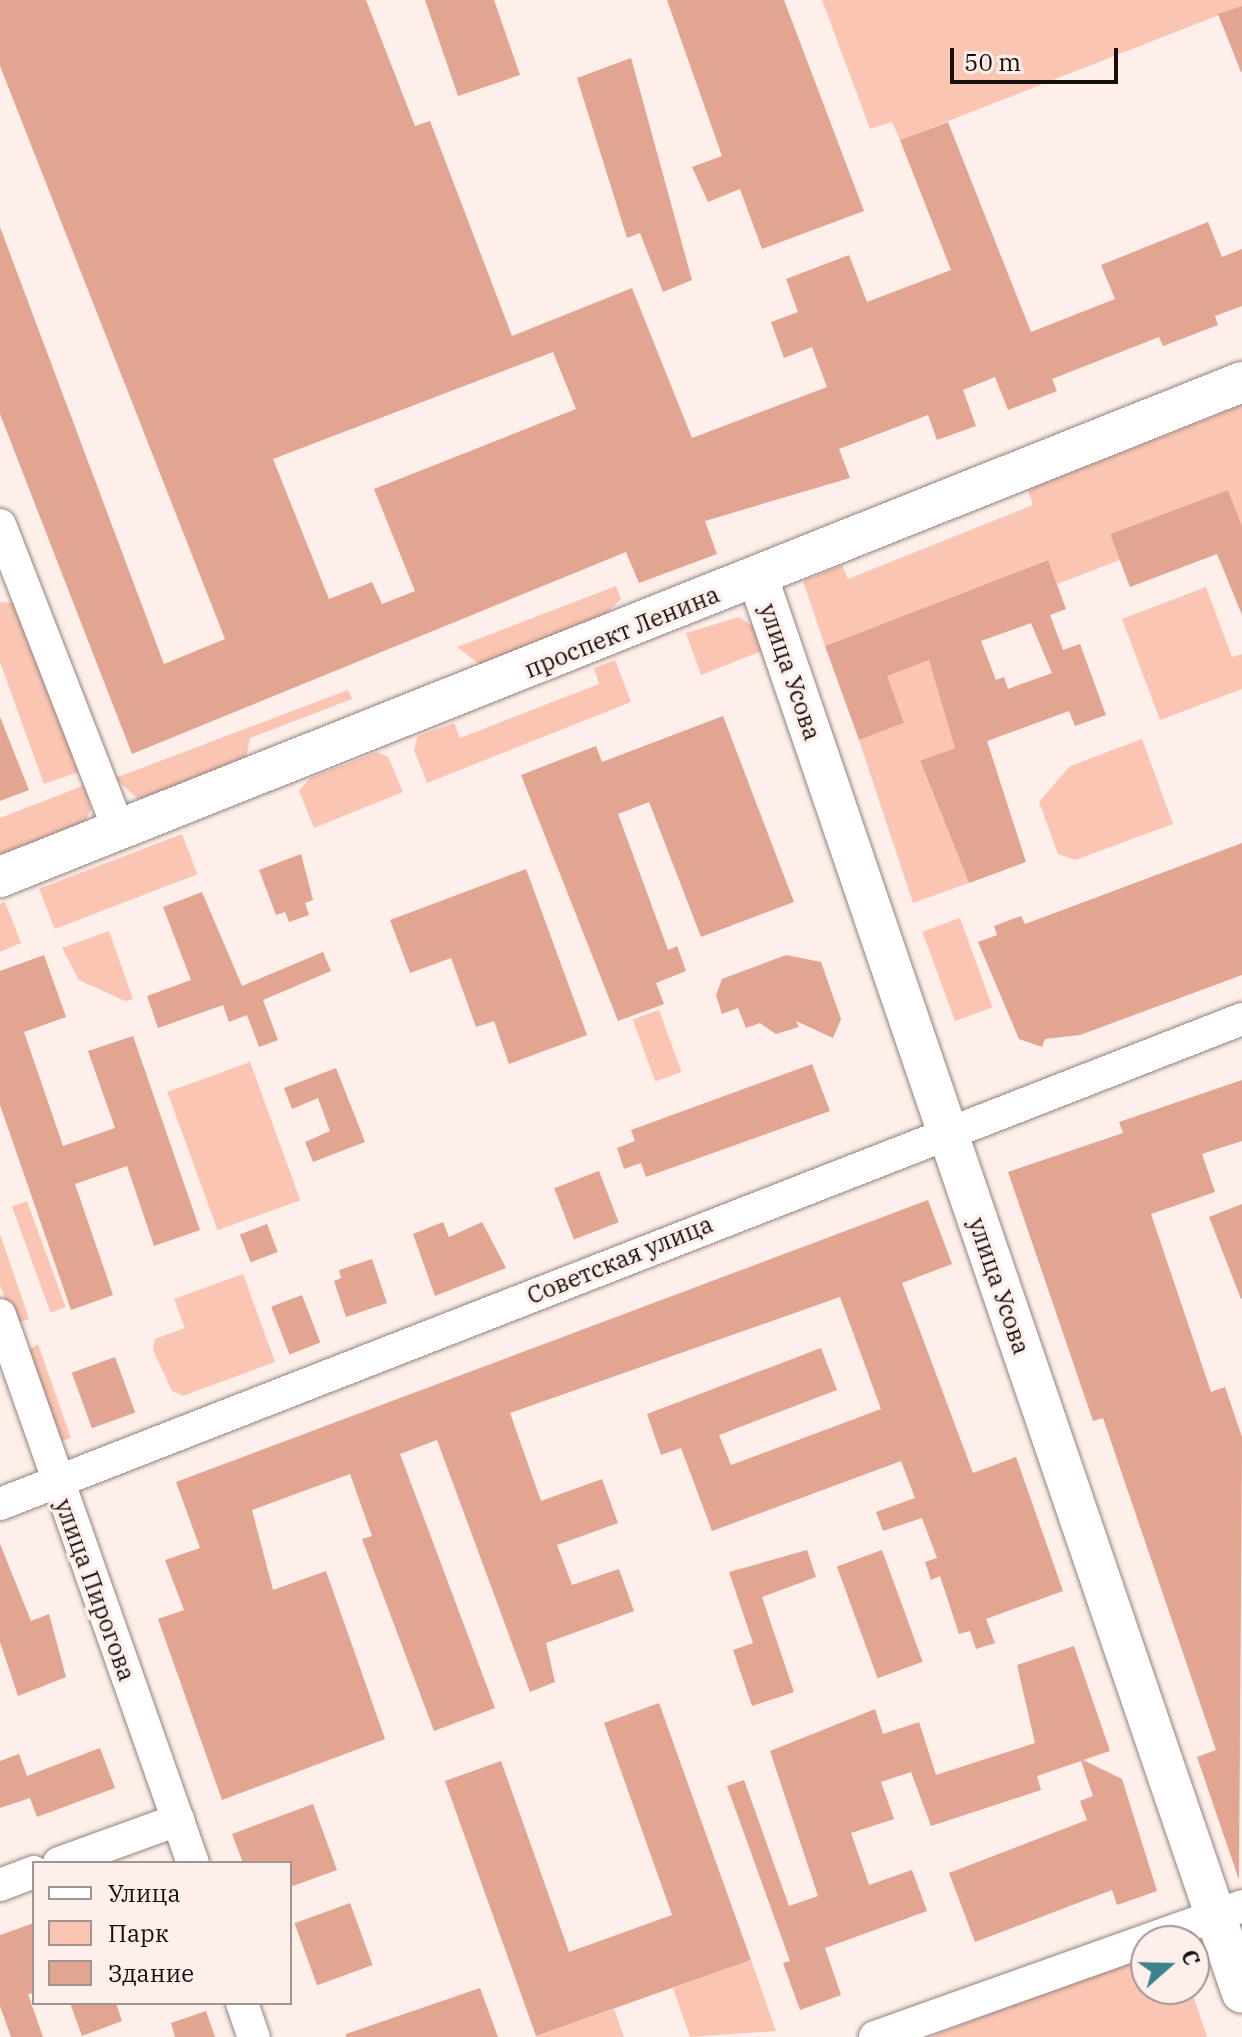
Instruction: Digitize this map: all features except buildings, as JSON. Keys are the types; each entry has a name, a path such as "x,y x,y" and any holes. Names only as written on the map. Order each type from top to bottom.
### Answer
{"main road":[{"name":"проспект Ленина","path":"0,877 758,578 1242,382"},
{"name":"улица Усова","path":"758,578 947,1130 1229,1910 1242,1993"}],"street":[{"path":"0,525 119,830"},
{"name":"Советская улица","path":"0,1504 947,1130 1242,1019"},
{"name":"улица Пирогова","path":"0,1315 192,1861"},
{"path":"65,1861 178,1820"},
{"path":"0,1885 32,1873"},
{"path":"875,2037 1229,1910"},
{"path":"243,2005 254,2037"}],"green space":[{"path":"822,0 1242,0 1242,6 900,140 892,122 870,129"},
{"path":"1242,405 1242,526 1228,490 1110,534 1120,560 1057,584 1047,560 825,646 803,581 842,565 848,579 1033,505 1028,490"},
{"path":"616,586 621,599 603,617 482,666 457,647"},
{"path":"1206,587 1232,657 1242,654 1242,689 1160,720 1122,619"},
{"path":"0,602 13,603 79,772 44,784 0,662"},
{"path":"739,617 754,627 764,650 701,675 686,633"},
{"path":"615,660 631,702 427,783 414,750 418,736 454,723 460,738 599,684 594,668"},
{"path":"929,660 957,747 920,762 969,883 913,903 859,740 904,723 878,679"},
{"path":"348,690 352,699 250,738 245,764 140,801 115,778"},
{"path":"1142,739 1173,824 1075,860 1058,854 1039,802 1070,766"},
{"path":"377,752 388,757 403,792 314,828 299,791 310,778"},
{"path":"85,785 91,809 85,822 0,857 0,818"},
{"path":"182,834 197,874 55,929 39,889"},
{"path":"5,902 21,943 0,952 0,904"},
{"path":"960,918 992,1007 955,1021 922,932"},
{"path":"109,931 133,999 125,1001 79,980 62,948"},
{"path":"659,1010 682,1072 655,1082 633,1020"},
{"path":"250,1062 300,1200 218,1230 167,1092"},
{"path":"27,1201 66,1307 51,1313 12,1206"},
{"path":"0,1234 29,1319 14,1324 0,1285"},
{"path":"243,1274 275,1362 183,1396 172,1391 153,1350 155,1339 185,1328 174,1299"},
{"path":"38,1344 71,1438 56,1443 26,1352"},
{"path":"1130,1958 1130,2005 1196,2005 1207,2037 930,2037"},
{"path":"751,1960 776,2031 690,2037 673,1988"},
{"path":"614,2009 624,2037 536,2037 536,2036"}]}
